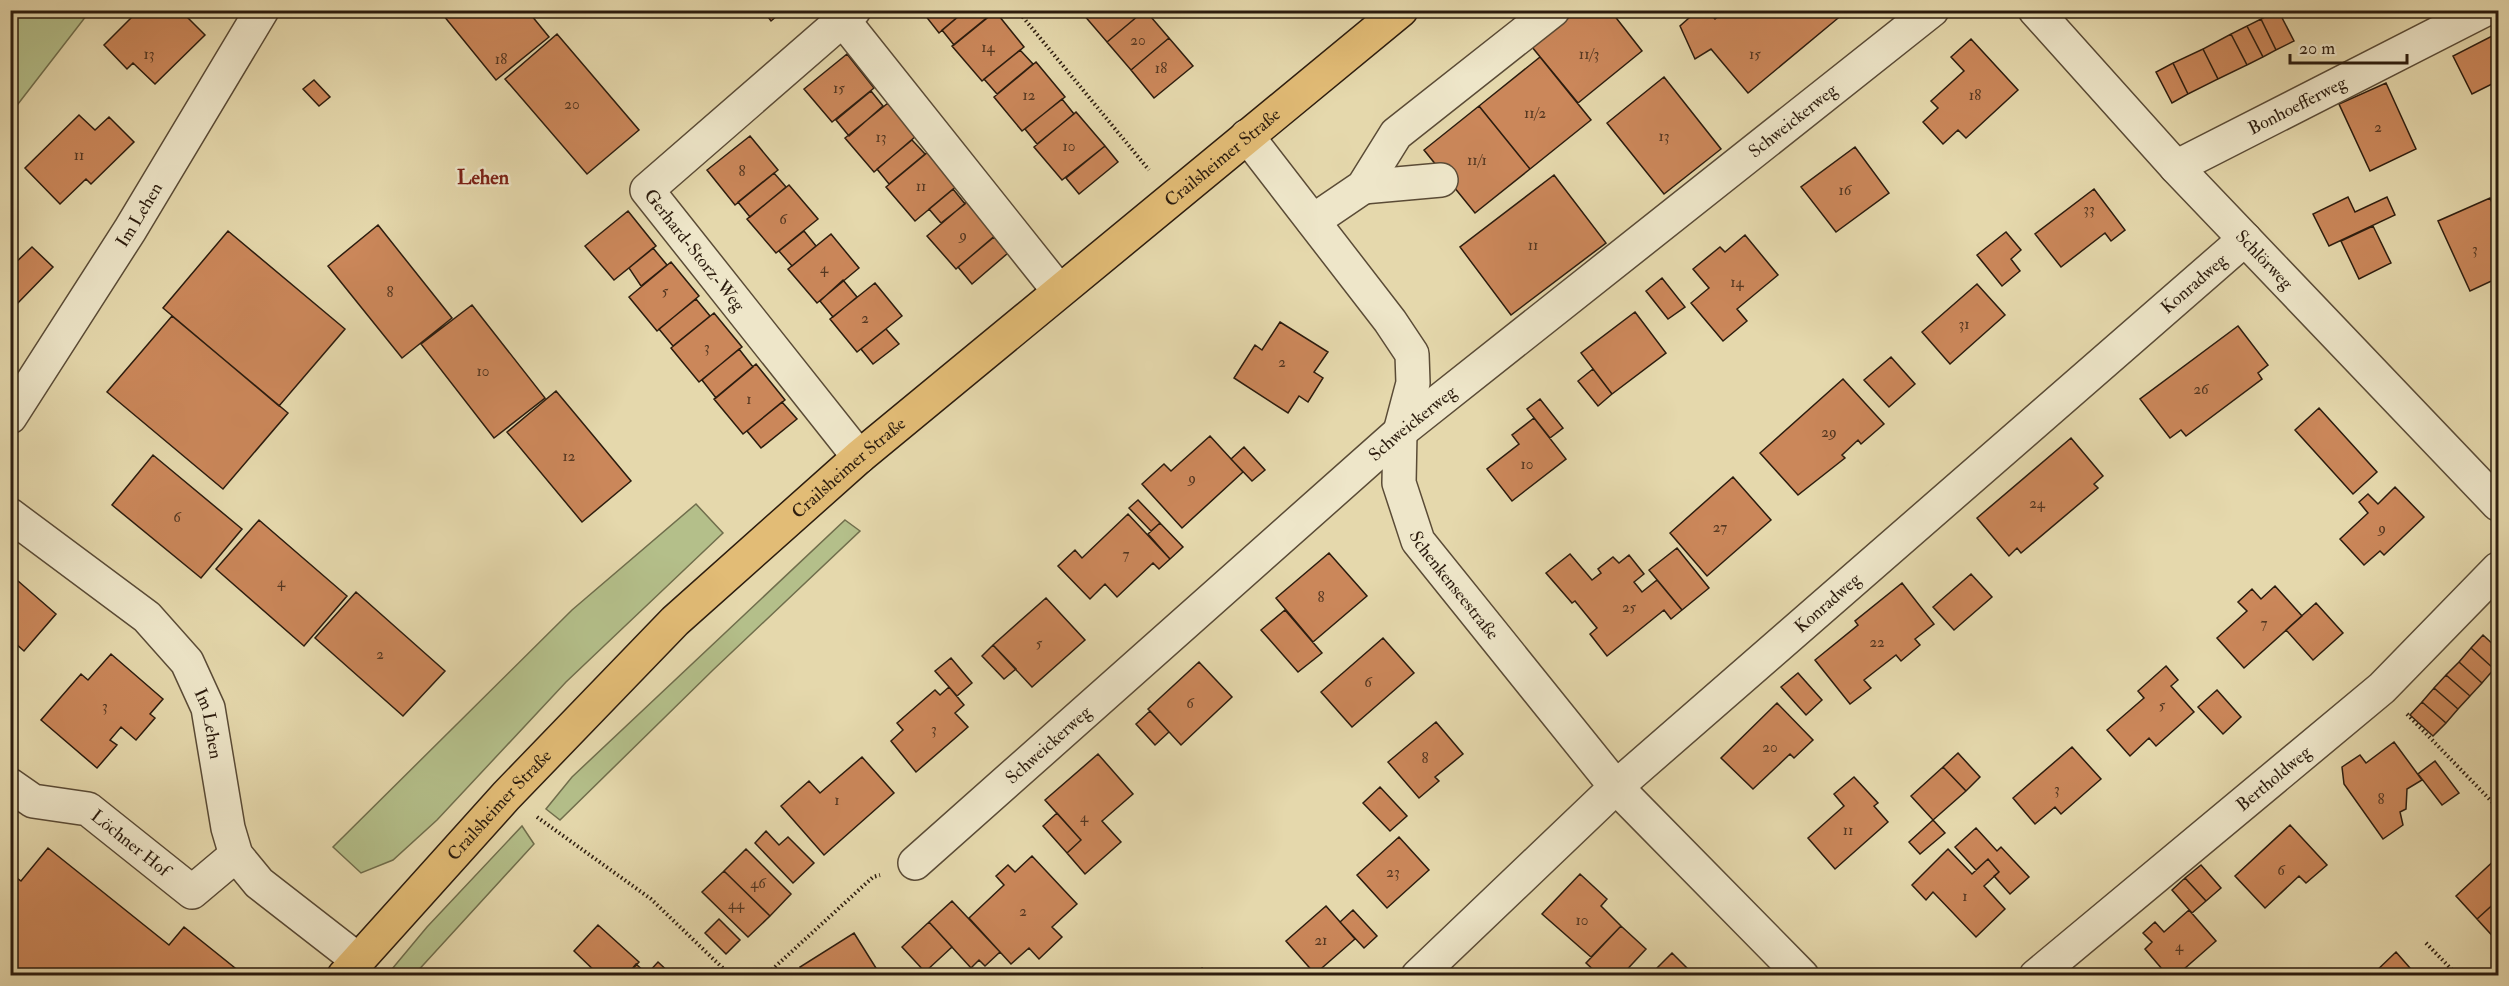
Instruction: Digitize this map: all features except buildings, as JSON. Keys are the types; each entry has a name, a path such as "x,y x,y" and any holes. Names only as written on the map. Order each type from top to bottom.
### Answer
{"main road":[{"name":"Crailsheimer Straße","path":"351,968 506,796 675,621 859,457 1401,10"}],"street":[{"name":"Im Lehen","path":"10,417 130,230 262,10"},
{"path":"1313,221 1362,188 1396,134 1553,10"},
{"name":"Schweickerweg","path":"915,863 1400,432 1932,10"},
{"name":"Schlörweg","path":"2035,10 2176,167 2499,504"},
{"name":"Bonhoefferweg","path":"2176,167 2484,10"},
{"name":"Gerhard-Storz-Weg","path":"859,457 647,190 849,15 1059,291"},
{"name":"Schenkenseestraße","path":"1247,136 1390,321 1412,354 1413,384 1400,432 1399,483 1418,541 1616,787 1802,975"},
{"path":"1362,188 1442,180"},
{"name":"Konradweg","path":"1418,975 1616,787 2245,239"},
{"name":"Im Lehen","path":"10,515 147,617 187,662 208,708 228,828 236,855 259,884 351,968"},
{"name":"Bertholdweg","path":"2036,975 2382,688 2499,569"},
{"name":"Löchner Hof","path":"10,785 33,801 88,809 192,892 236,855"}],"path":[{"path":"1017,10 1172,198"},
{"path":"2382,688 2499,808"},
{"path":"506,796 651,899 731,975"},
{"path":"765,975 873,877 915,863"},
{"path":"2426,943 2458,975"}],"green space":[{"path":"10,11 90,11 11,113"},
{"path":"696,504 723,533 566,682 437,820 393,860 361,873 333,847 572,610"},
{"path":"845,520 860,531 713,670 560,820 546,809 572,777"},
{"path":"522,826 534,844 414,975 387,975 427,927"}],"district":[{"name":"Lehen","path":"483,177"}]}
